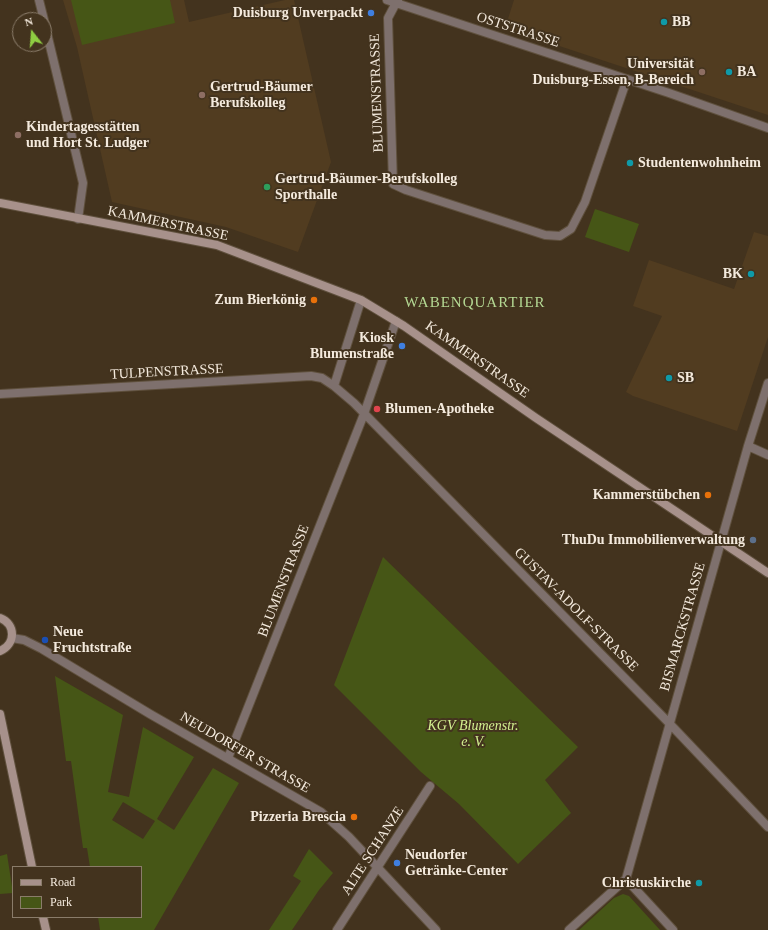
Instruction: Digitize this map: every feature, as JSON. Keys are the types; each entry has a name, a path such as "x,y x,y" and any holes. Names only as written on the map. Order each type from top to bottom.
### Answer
{"street":[{"path":"39,0 42,12"},
{"name":"OSTSTRASSE","path":"386,0 397,2 627,79 768,128"},
{"name":"BLUMENSTRASSE","path":"397,2 388,18 393,184 406,190 545,235 560,236 571,229 585,202 627,79"},
{"path":"52,52 83,183 78,219"},
{"name":"KAMMERSTRASSE","path":"0,203 217,246 361,300 396,321 720,542 768,573"},
{"path":"361,300 334,386 364,414"},
{"name":"BLUMENSTRASSE","path":"228,758 364,414 396,321"},
{"name":"TULPENSTRASSE","path":"0,394 310,376 322,378 334,386"},
{"name":"BISMARCKSTRASSE","path":"626,879 720,542 768,383"},
{"name":"GUSTAV-ADOLF-STRASSE","path":"364,414 669,723 768,827"},
{"path":"748,446 768,454"},
{"path":"0,618 9,624 12,633 12,638 6,648 0,651"},
{"name":"NEUDORFER STRASSE","path":"12,638 24,640 42,649 144,710 321,812 350,837 377,868 436,930"},
{"path":"0,714 32,866"},
{"name":"ALTE SCHANZE","path":"337,930 430,786"},
{"path":"569,930 626,879 673,930"},
{"path":"43,918 46,930"}],"shaded area":[{"name":"Gertrud-Bäumer Berufskolleg","path":"63,0 184,0 189,22 285,0 294,0 331,162 298,252 226,227 112,202 77,47"},
{"name":"Universität Duisburg-Essen, B-Bereich","path":"514,0 768,0 768,115 505,28"},
{"path":"754,232 768,236 768,337 737,431 633,396 626,392 662,316 633,306 649,260 734,289"}],"green space":[{"path":"71,0 170,0 175,23 82,45"},
{"path":"595,209 639,224 629,252 585,237"},
{"name":"KGV Blumenstr. e. V.","path":"383,557 578,747 545,780 571,813 518,864 459,804 421,772 334,685"},
{"path":"55,676 123,715 108,792 129,797 143,727 194,757 157,819 174,830 213,768 239,783 154,930 100,930 98,918 142,918 142,866 90,866 87,848 83,848 71,761 66,761","holes":["123,802 155,821 143,839 112,820"]},
{"path":"309,849 333,873 319,890 292,930 269,930 301,881 293,876"},
{"path":"7,854 12,893 0,894 0,856"},
{"path":"623,894 629,896 660,930 579,930 614,898"}],"place":[{"name":"Duisburg Unverpackt","path":"371,13"},
{"name":"BB","path":"664,22"},
{"name":"Universität Duisburg-Essen, B-Bereich","path":"702,72"},
{"name":"BA","path":"729,72"},
{"name":"Gertrud-Bäumer Berufskolleg","path":"202,95"},
{"name":"Kindertagesstätten und Hort St. Ludger","path":"18,135"},
{"name":"Studentenwohnheim","path":"630,163"},
{"name":"Gertrud-Bäumer-Berufskolleg Sporthalle","path":"267,187"},
{"name":"BK","path":"751,274"},
{"name":"Zum Bierkönig","path":"314,300"},
{"name":"Kiosk Blumenstraße","path":"402,346"},
{"name":"SB","path":"669,378"},
{"name":"Blumen-Apotheke","path":"377,409"},
{"name":"Kammerstübchen","path":"708,495"},
{"name":"ThuDu Immobilienverwaltung","path":"753,540"},
{"name":"Neue Fruchtstraße","path":"45,640"},
{"name":"Pizzeria Brescia","path":"354,817"},
{"name":"Neudorfer Getränke-Center","path":"397,863"},
{"name":"Christuskirche","path":"699,883"}],"district":[{"name":"WABENQUARTIER","path":"475,303"}]}
